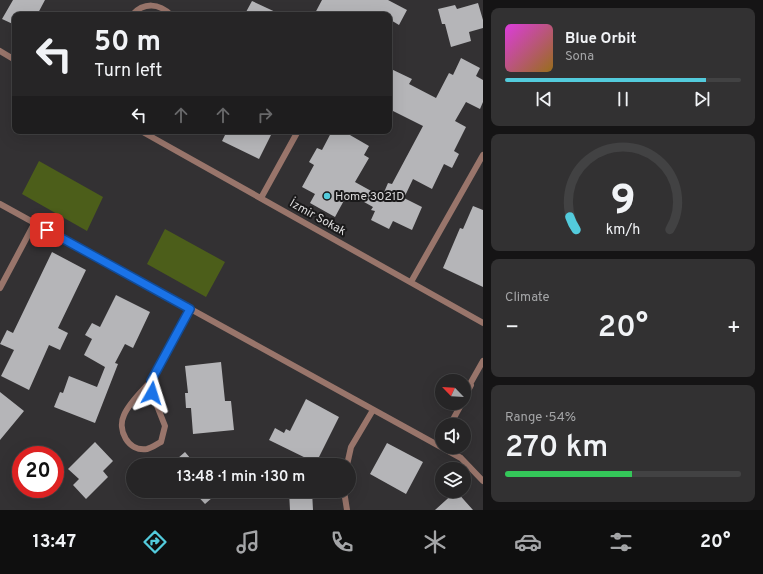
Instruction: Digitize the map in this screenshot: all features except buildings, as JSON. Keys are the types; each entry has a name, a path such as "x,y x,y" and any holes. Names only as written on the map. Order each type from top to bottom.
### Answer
{"lane":[{"path":"135,12 140,8 156,6 168,12"},
{"path":"0,52 12,58"},
{"name":"İzmir Sokak","path":"146,134 483,322"},
{"path":"262,198 296,134"},
{"path":"412,282 483,155"},
{"path":"0,204 435,444"},
{"path":"0,288 34,224"},
{"path":"151,381 152,393 165,426 161,442 146,449 133,446 124,438 120,429 124,414 151,381 190,309"},
{"path":"471,382 483,361"},
{"path":"349,458 351,447 373,410"},
{"path":"453,454 461,458 483,482"},
{"path":"345,498 347,510"}],"green space":[{"path":"39,161 103,197 87,231 22,194"},
{"path":"165,229 225,262 206,297 147,264"}],"place":[{"name":"Home 3021D","path":"327,196"}],"route":[{"path":"47,230 190,309 151,381 152,393"}]}
